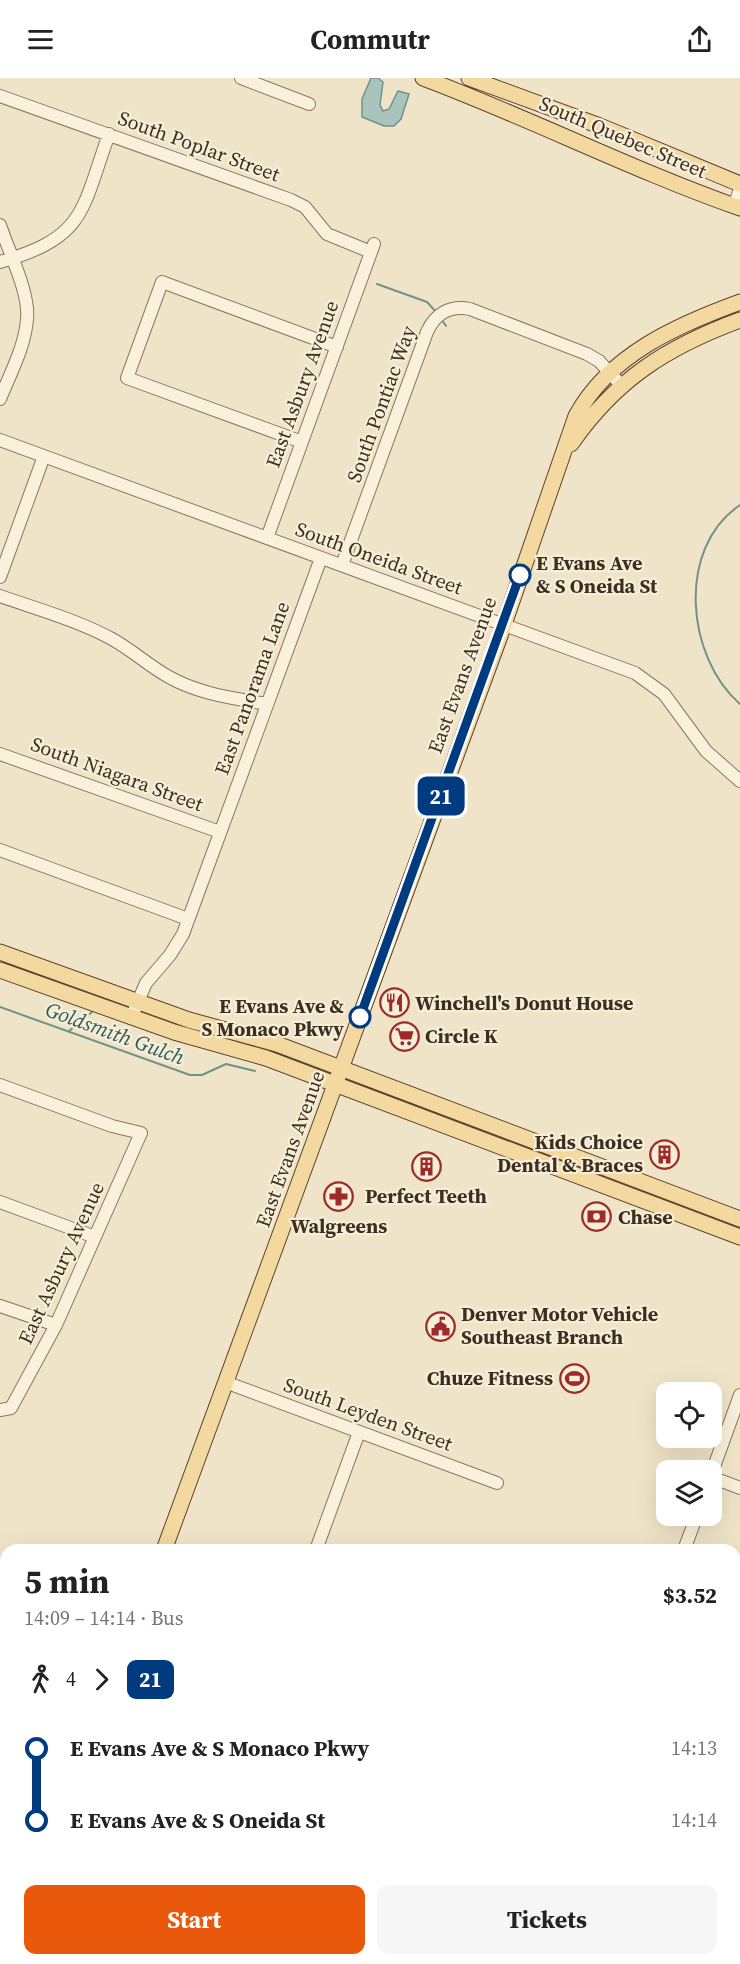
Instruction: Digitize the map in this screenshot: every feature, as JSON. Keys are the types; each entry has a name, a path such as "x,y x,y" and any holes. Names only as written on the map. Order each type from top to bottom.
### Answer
{"main road":[{"name":"South Quebec Street","path":"423,78 480,100 588,148 737,207"},
{"name":"South Quebec Street","path":"470,78 567,114 740,184"},
{"path":"480,100 554,118 567,114 574,135 588,148"},
{"name":"East Evans Avenue","path":"166,1544 504,624 580,409 610,373 668,332 740,302"},
{"name":"East Evans Avenue","path":"563,457 587,422 621,385 684,343 740,321"},
{"path":"0,952 137,1002 268,1041 740,1219"},
{"path":"0,970 131,1018 249,1053 335,1084 740,1237"}],"street":[{"path":"241,78 309,104"},
{"name":"South Poplar Street","path":"0,96 299,203 309,210 327,234 372,248"},
{"path":"6,260 44,247 72,227 82,209 109,134"},
{"path":"737,207 740,189"},
{"path":"0,225 6,260 25,298 28,317 24,336 0,399"},
{"name":"East Asbury Avenue","path":"267,538 372,248"},
{"path":"302,442 128,378 162,282 337,347"},
{"name":"South Pontiac Way","path":"342,565 427,332 440,314 456,307 470,309 580,350 599,361 621,385"},
{"name":"South Oneida Street","path":"0,440 644,677 664,694 713,759 740,781"},
{"path":"0,577 44,456"},
{"name":"East Panorama Lane","path":"220,832 321,558"},
{"path":"0,596 78,624 104,636 171,678 192,687 218,696 266,704"},
{"name":"South Niagara Street","path":"0,754 220,832"},
{"path":"131,1018 150,977 176,946 220,832"},
{"path":"0,850 188,919"},
{"name":"East Asbury Avenue","path":"0,1085 112,1126 141,1133 56,1325 6,1409"},
{"path":"0,1202 95,1237"},
{"path":"0,1306 56,1325"},
{"name":"South Leyden Street","path":"225,1382 497,1483"},
{"path":"717,1460 740,1395"},
{"path":"318,1544 359,1431"},
{"path":"722,1481 740,1488"},
{"path":"686,1544 693,1526"}],"water":[{"path":"371,78 378,78 383,82 380,105 383,111 389,109 398,91 409,94 401,119 394,126 384,126 362,117 362,99"}],"waterway":[{"path":"377,284 427,302 437,313"},
{"path":"442,320 446,326"},
{"path":"740,505 719,524 705,548 698,574 696,603 699,632 708,659 722,684 740,704"},
{"name":"Goldsmith Gulch","path":"0,1007 190,1075 202,1075 226,1064 255,1071"},
{"path":"69,1031 92,1012"}],"bus line":[{"name":"21","path":"360,1017 520,575"}],"place":[{"name":"E Evans Ave & S Oneida St","path":"520,575"},
{"name":"Winchell's Donut House","path":"394,1003"},
{"name":"E Evans Ave & S Monaco Pkwy","path":"360,1017"},
{"name":"Circle K","path":"404,1036"},
{"name":"Kids Choice Dental & Braces","path":"664,1154"},
{"name":"Perfect Teeth","path":"426,1166"},
{"name":"Walgreens","path":"339,1196"},
{"name":"Chase","path":"597,1217"},
{"name":"Denver Motor Vehicle Southeast Branch","path":"440,1326"},
{"name":"Chuze Fitness","path":"574,1378"}]}
